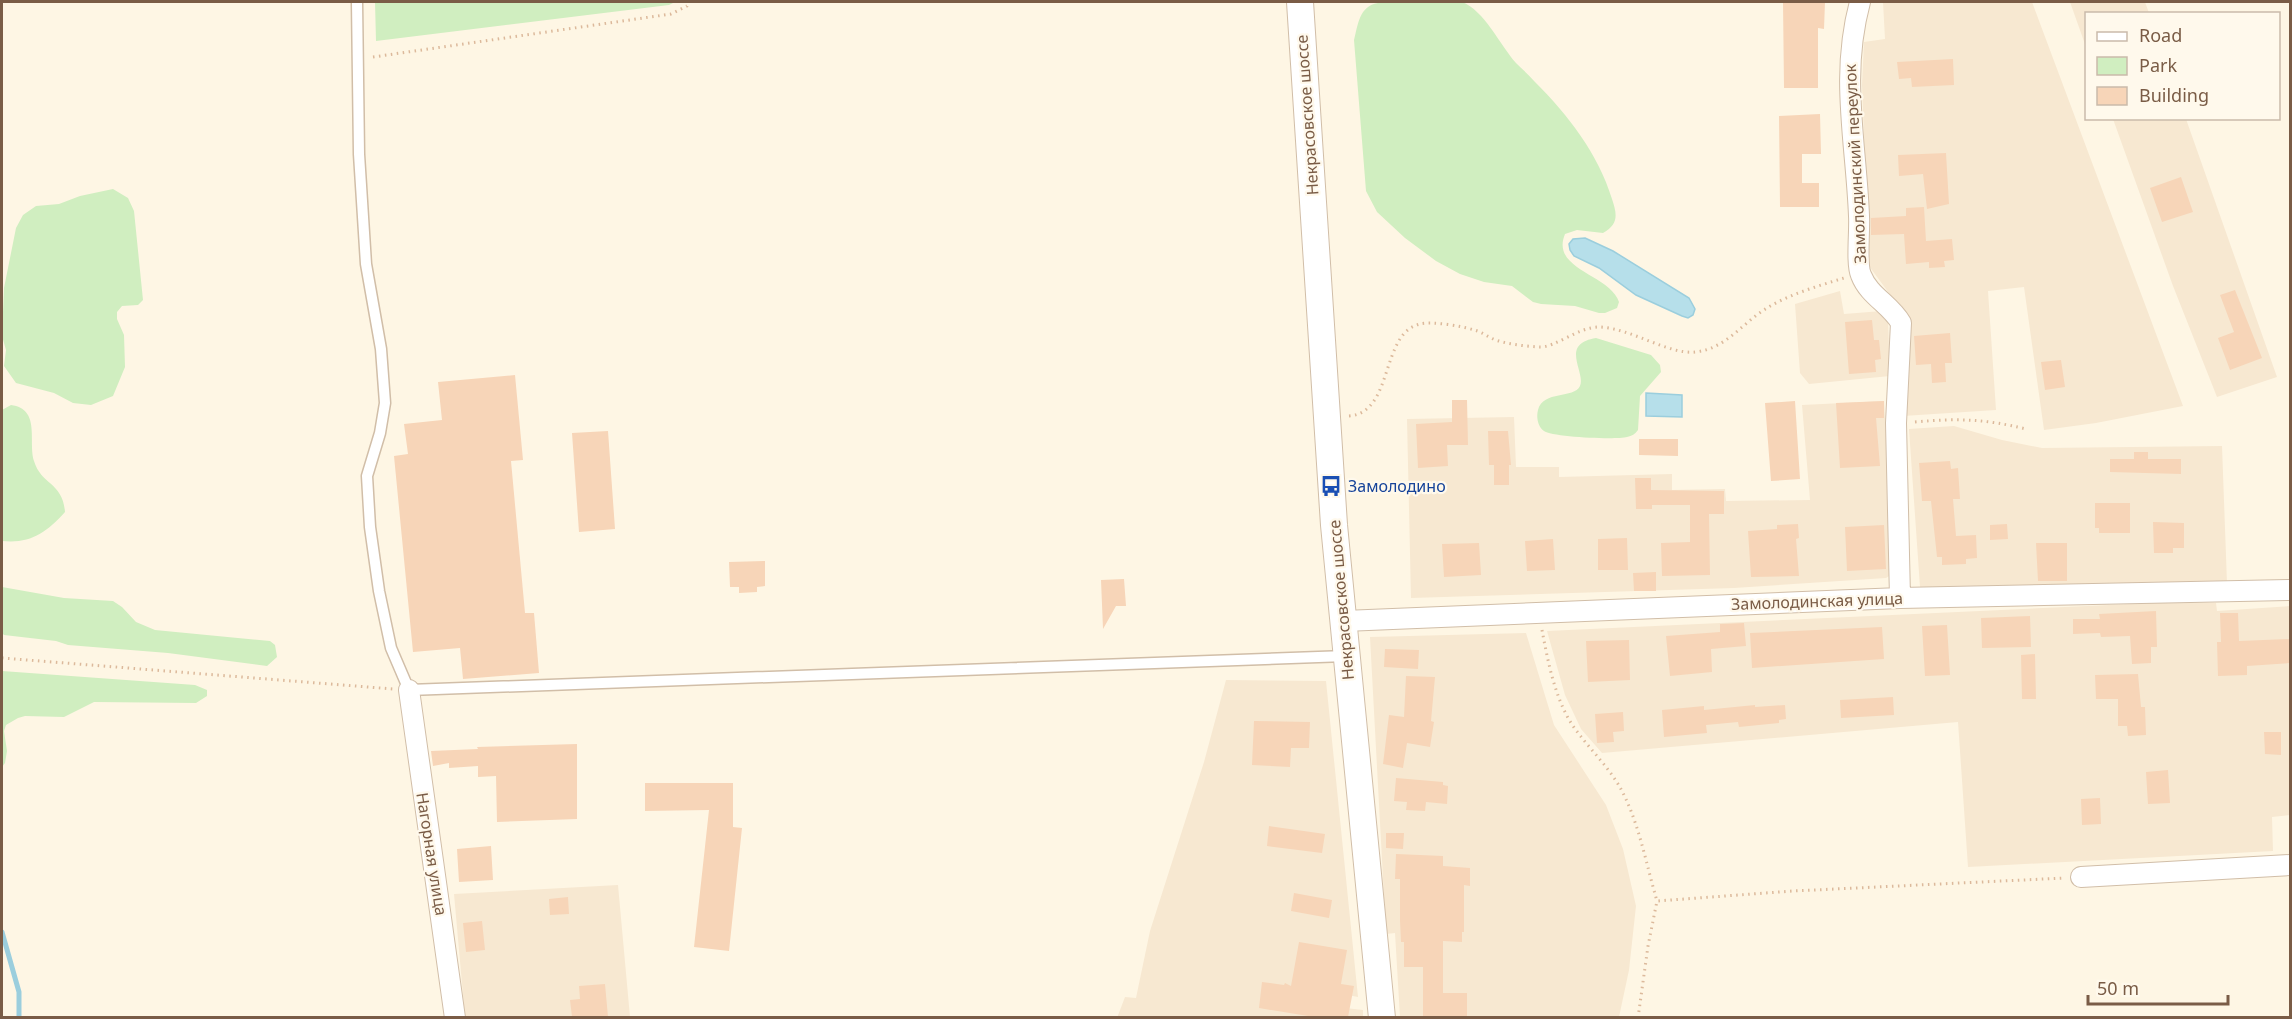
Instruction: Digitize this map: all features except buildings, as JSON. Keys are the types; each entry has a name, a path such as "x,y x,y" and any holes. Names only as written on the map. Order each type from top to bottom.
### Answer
{"street":[{"name":"Некрасовское шоссе","path":"1300,2 1334,525 1382,1017"},
{"name":"Замолодинский переулок","path":"1860,2 1853,26 1849,69 1859,215 1860,273 1871,294 1894,311 1901,323 1896,423 1900,598"},
{"name":"Замолодинская улица","path":"1344,621 1537,611 1900,598 2290,590"},
{"name":"Нагорная улица","path":"409,690 455,1017"},
{"path":"2080,877 2290,865"}],"lane":[{"path":"357,2 359,154 366,264 381,349 385,403 380,433 367,476 370,527 379,591 392,648 409,690 1346,656"}],"path":[{"path":"359,59 671,14 690,2"},
{"path":"1328,418 1354,416 1368,408 1381,389 1397,343 1408,330 1419,324 1434,323 1475,330 1497,341 1543,347 1578,331 1598,327 1635,334 1676,350 1697,352 1713,349 1727,341 1767,308 1810,288 1860,273"},
{"path":"1896,423 1964,419 1994,421 2026,429"},
{"path":"1537,611 1549,664 1571,723 1582,739 1598,755 1619,786 1635,825 1657,901 1638,1017"},
{"path":"2,658 409,690"},
{"path":"1657,901 1793,891 2080,877"}],"shaded area":[{"path":"1883,2 2032,2 2183,406 2096,423 2044,430 2024,287 1988,291 1996,410 1903,416 1897,304 1869,266 1862,85 1864,42 1885,39"},
{"path":"2070,2 2145,2 2149,12 2085,12 2085,44"},
{"path":"2113,120 2186,120 2277,377 2217,397 2173,286"},
{"path":"1840,291 1844,314 1882,311 1888,319 1890,376 1809,384 1800,373 1795,304"},
{"path":"1884,401 1894,573 1886,578 1734,588 1411,598 1407,419 1514,417 1516,467 1559,467 1559,477 1672,474 1672,490 1725,489 1726,501 1810,500 1802,405"},
{"path":"1954,426 2002,440 2042,448 2222,446 2227,583 2096,587 1920,587 1909,429"},
{"path":"2153,603 2216,603 2217,611 2290,606 2290,815 2272,817 2273,851 1968,867 1958,722 1602,753 1581,729 1565,695 1547,631"},
{"path":"1526,633 1554,725 1606,805 1623,849 1636,906 1629,970 1619,1017 1400,1017 1395,933 1386,934 1370,637"},
{"path":"1226,680 1326,681 1358,997 1348,995 1345,1008 1363,1010 1363,1017 1117,1018 1125,997 1136,998 1150,931 1204,762"},
{"path":"618,885 630,1017 465,1017 454,894"}],"green space":[{"path":"375,2 675,2 669,5 376,41"},
{"path":"1462,2 1477,12 1516,63 1570,121 1590,150 1614,204 1616,214 1614,222 1603,233 1577,230 1565,234 1563,246 1566,256 1573,264 1613,293 1619,302 1617,308 1599,313 1575,306 1541,304 1533,302 1512,286 1484,282 1460,274 1436,261 1405,238 1377,212 1366,191 1354,40 1358,22 1367,8 1378,3"},
{"path":"113,189 128,198 134,211 143,300 138,305 122,306 117,312 117,319 124,335 125,367 113,396 91,405 73,403 54,393 16,383 4,366 6,350 2,336 4,288 16,228 23,215 36,206 59,204 80,196"},
{"path":"1596,338 1651,355 1660,365 1661,372 1640,396 1638,430 1629,437 1621,438 1570,436 1544,431 1537,419 1541,404 1552,397 1577,390 1581,380 1576,352 1585,341"},
{"path":"11,405 20,408 30,419 34,461 37,469 60,495 65,512 44,531 21,541 2,541 2,410"},
{"path":"2,587 64,598 113,601 136,622 155,630 270,641 275,645 277,657 267,666 168,653 68,645 56,641 4,635 2,633"},
{"path":"2,671 195,685 207,690 207,696 196,703 94,702 64,717 25,716 18,718 6,725 4,731 7,751 2,767"}],"water":[{"path":"1585,238 1613,251 1689,298 1695,309 1693,315 1688,318 1682,316 1636,295 1599,268 1574,256 1569,244 1573,239"},
{"path":"1646,393 1682,395 1682,417 1646,416"}],"waterway":[{"path":"2,932 19,992 19,1018"}],"place":[{"name":"Замолодино","path":"1331,486"}]}
